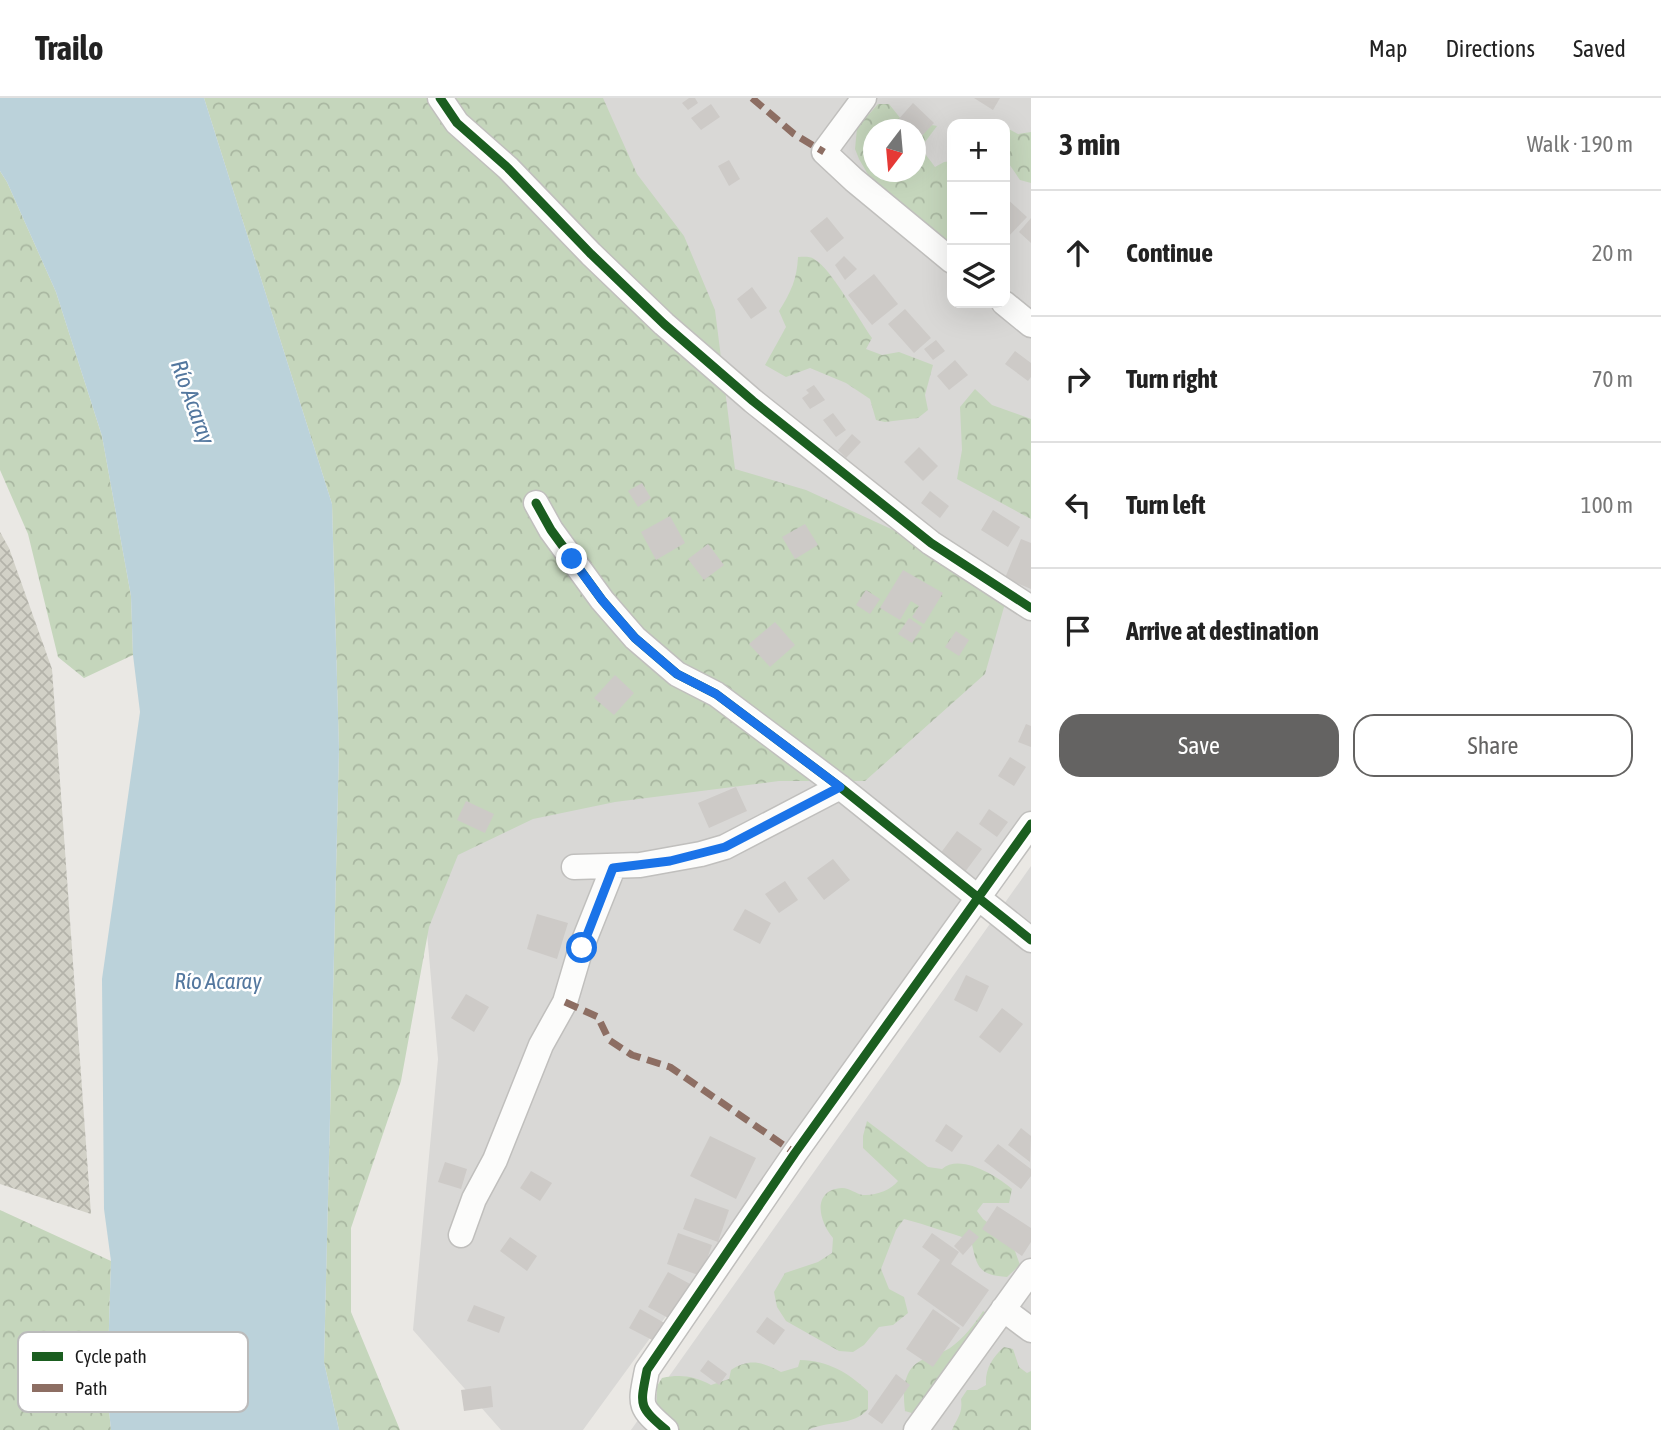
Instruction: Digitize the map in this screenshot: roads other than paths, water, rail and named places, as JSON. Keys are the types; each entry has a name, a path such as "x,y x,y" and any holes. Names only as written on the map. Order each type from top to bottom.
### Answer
{"street":[{"path":"440,98 457,123 508,169 591,254 664,324 753,401 931,543 1031,608"},
{"path":"864,98 824,152 853,180 947,257"},
{"path":"1010,307 1029,319"},
{"path":"536,503 551,530 602,600 635,638 677,674 716,694 840,787 1031,940"},
{"path":"574,867 613,868 670,861 725,847 840,787"},
{"path":"666,1430 645,1412 642,1398 647,1370 795,1153 1031,824"},
{"path":"461,1235 474,1199 495,1160 541,1045 565,1002 582,948 613,868"},
{"path":"916,1430 1031,1271"},
{"path":"1003,1310 1031,1330"}],"water":[{"name":"Río Acaray","path":"0,98 204,98 332,504 339,749 324,1362 339,1430 111,1430 109,1412 248,1412 248,1332 109,1332 111,1261 104,1209 102,979 140,712 133,655 131,596 102,436 56,292 0,171"}]}
